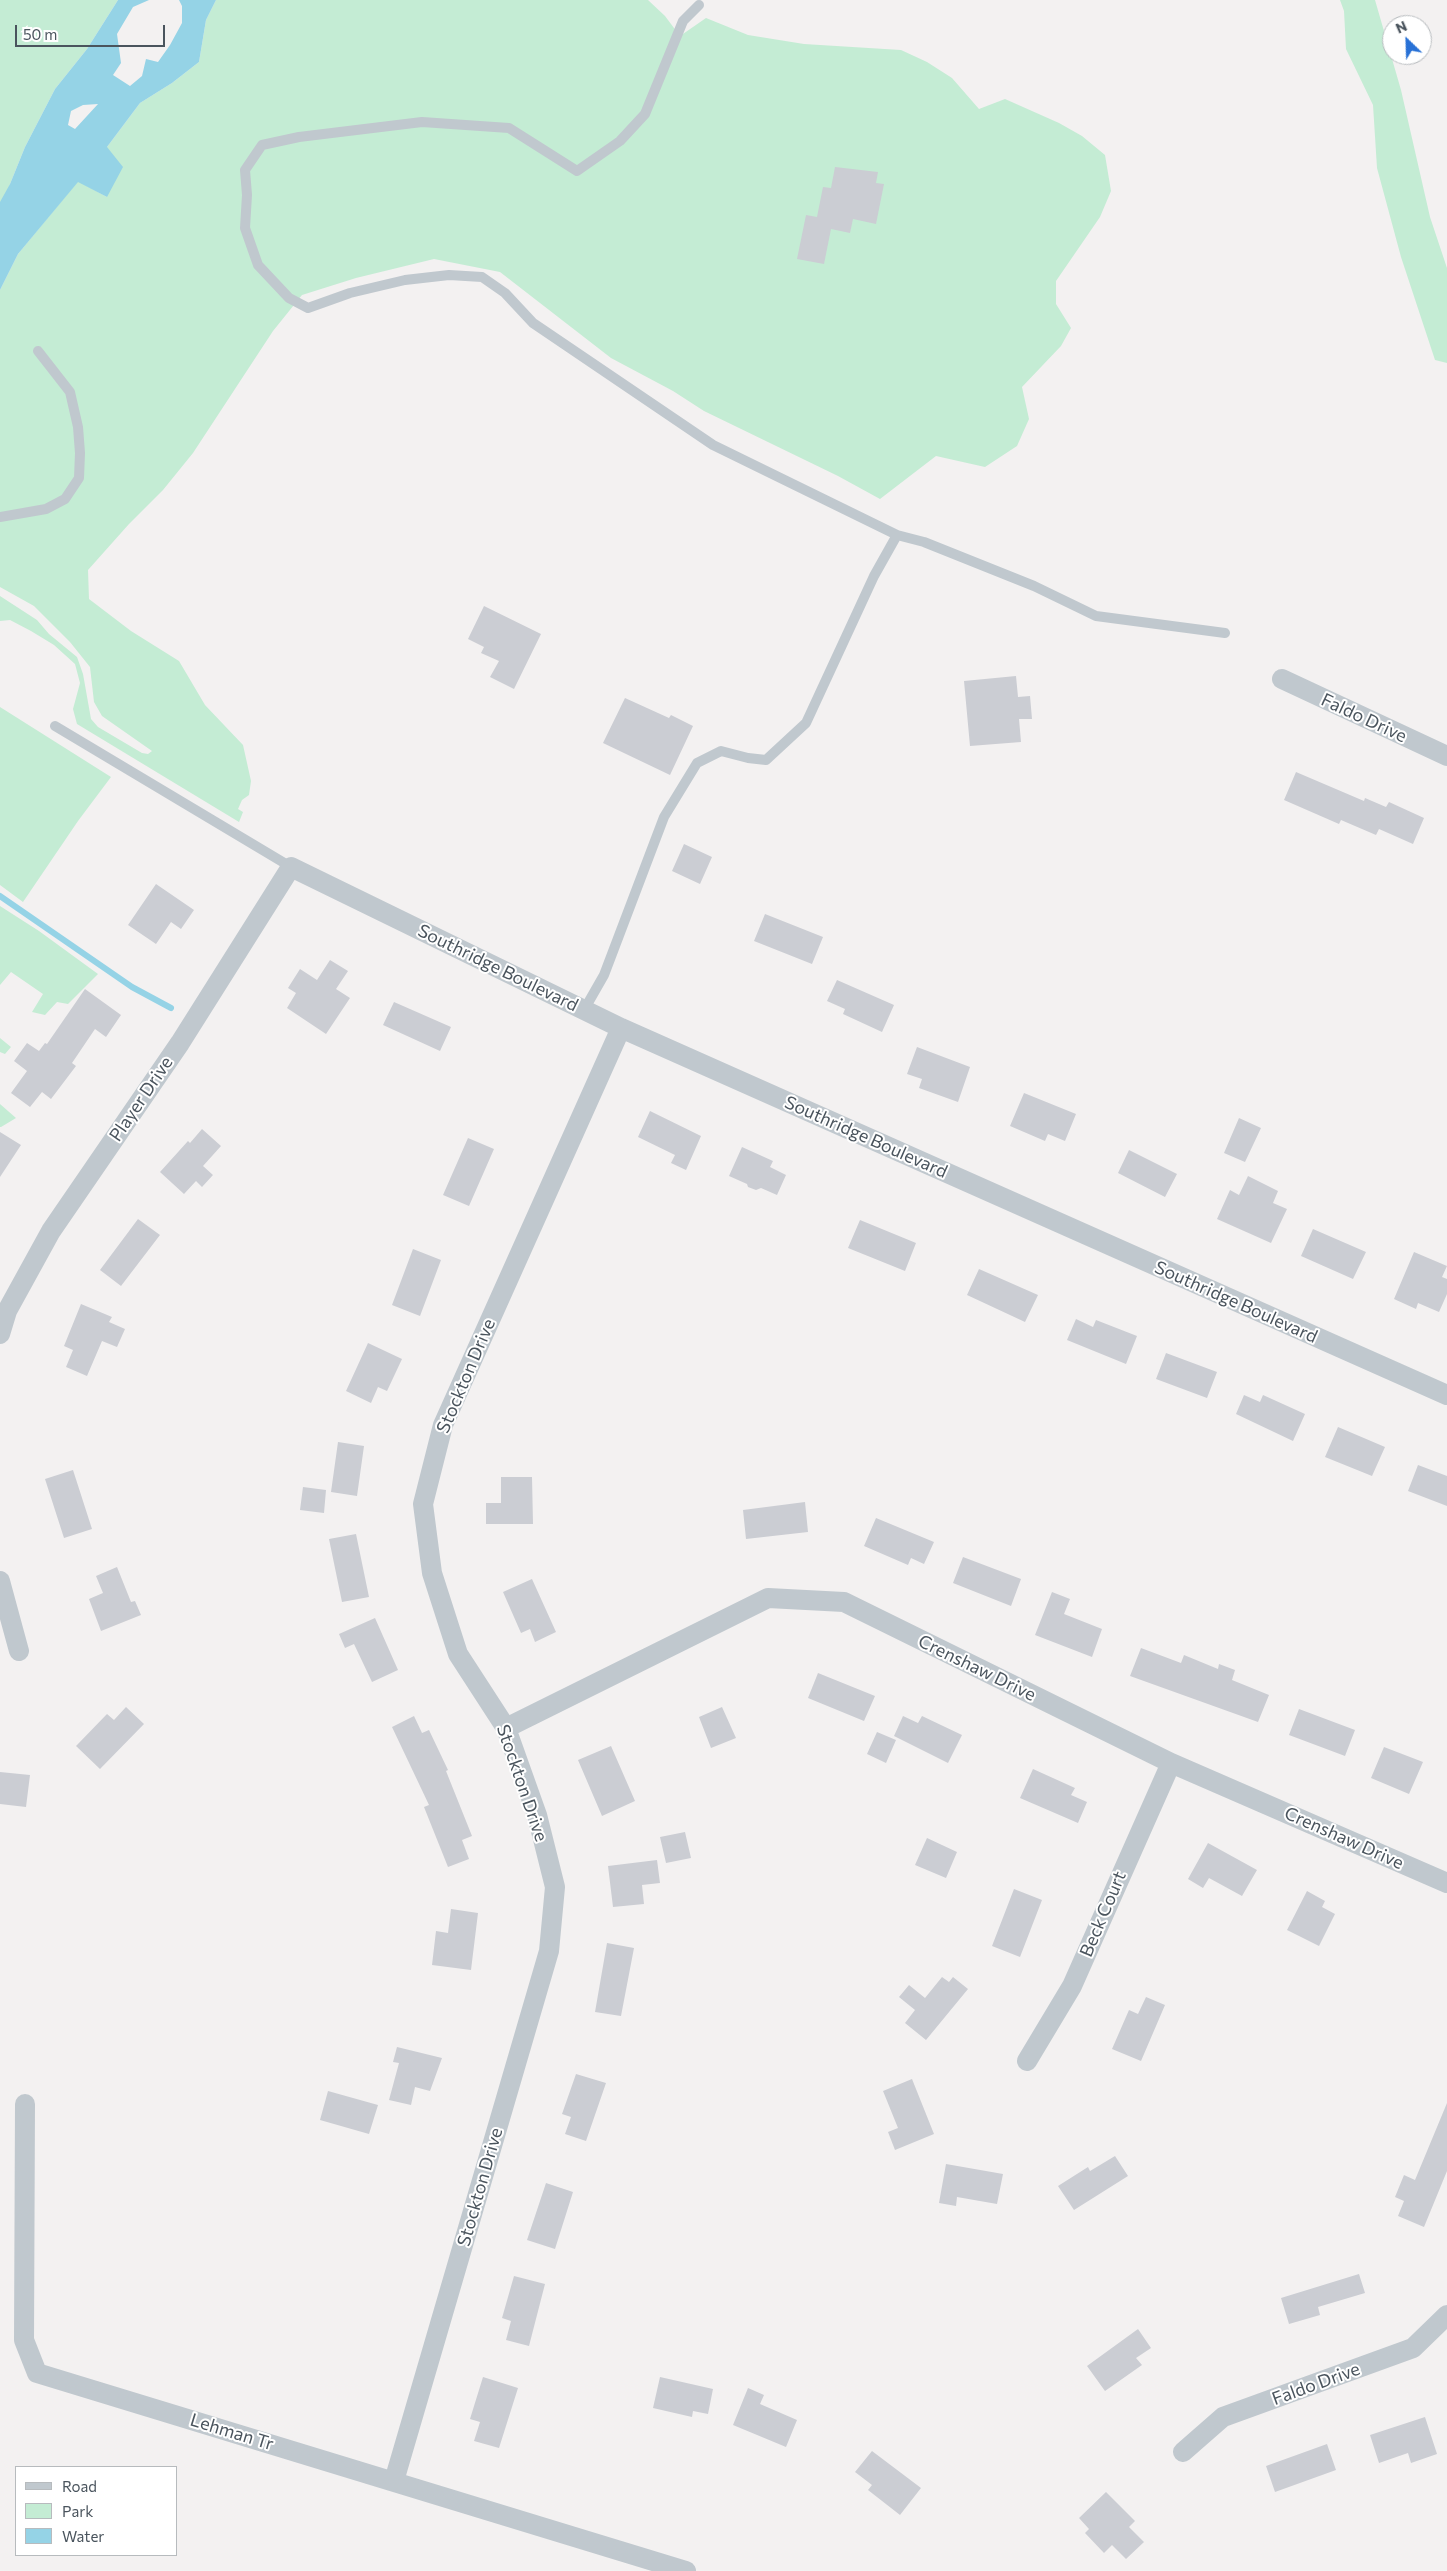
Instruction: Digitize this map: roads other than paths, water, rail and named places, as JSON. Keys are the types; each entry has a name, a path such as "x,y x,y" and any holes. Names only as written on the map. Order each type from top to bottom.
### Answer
{"street":[{"name":"Faldo Drive","path":"1282,679 1447,756"},
{"name":"Southridge Boulevard","path":"291,867 621,1028 1447,1395"},
{"name":"Player Drive","path":"0,1334 7,1310 51,1230 180,1043 291,867"},
{"name":"Stockton Drive","path":"394,2481 548,1951 555,1887 537,1815 506,1728 458,1654 432,1573 424,1504 443,1425 621,1028"},
{"path":"0,1581 19,1651"},
{"name":"Crenshaw Drive","path":"506,1728 768,1598 844,1602 1171,1763 1447,1883"},
{"name":"Beck Court","path":"1027,2061 1072,1986 1171,1763"},
{"name":"Lehman Tr","path":"25,2104 24,2340 37,2373 686,2571"},
{"name":"Faldo Drive","path":"1183,2452 1223,2417 1413,2348 1447,2315"}],"lane":[{"path":"699,5 683,21 645,114 620,141 601,157 578,171 509,128 422,122 298,137 262,145 245,170 247,195 246,228 258,265 289,298 308,308 350,293 405,280 449,275 482,277 505,293 533,323 714,445 897,535 924,542 1034,586 1096,616 1224,633"},
{"path":"0,517 46,509 65,499 78,478 80,453 78,427 70,392 38,351"},
{"path":"584,1010 604,975 664,817 697,763 721,751 748,758 766,760 806,722 874,576 897,535"},
{"path":"55,726 291,867"}],"water":[{"path":"118,0 149,0 133,7 117,34 121,63 113,75 130,86 142,76 146,59 158,62 170,45 182,23 182,6 179,0 216,0 206,20 199,62 172,83 140,103 107,147 123,167 107,197 78,182 18,254 0,290 0,202 10,184 25,147 55,89 87,49","holes":["98,104 75,129 68,125 71,111 83,105"]}],"waterway":[{"path":"0,896 132,987 171,1008"}]}
